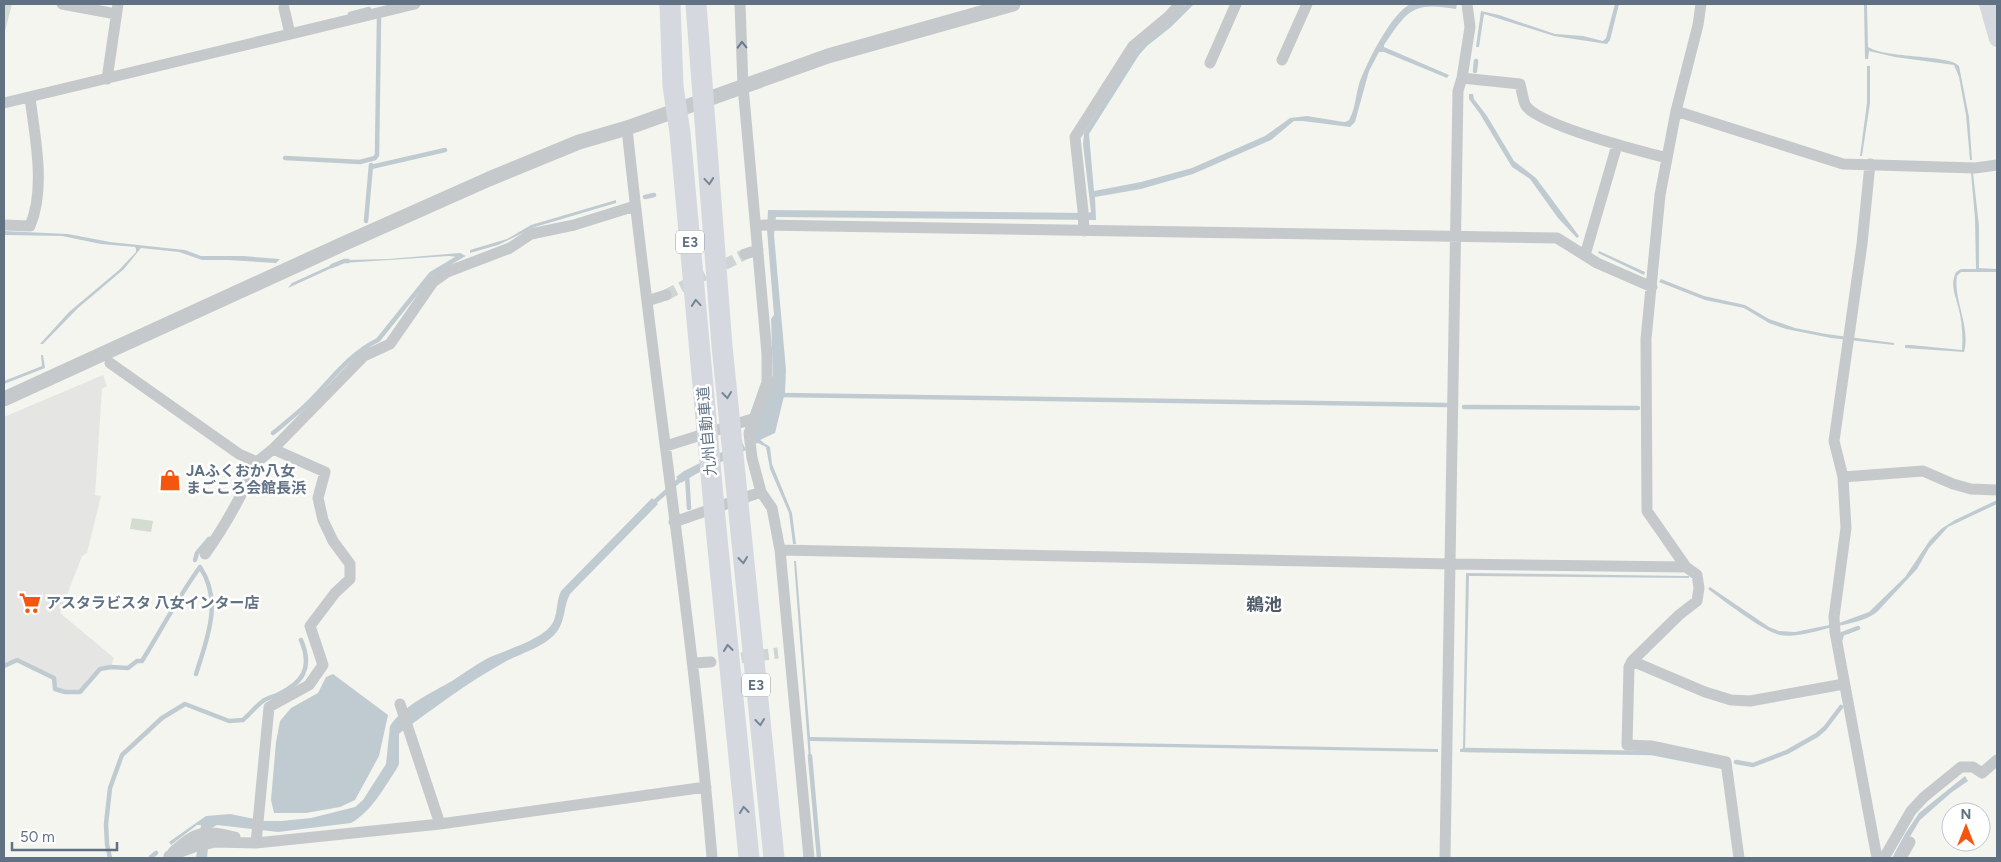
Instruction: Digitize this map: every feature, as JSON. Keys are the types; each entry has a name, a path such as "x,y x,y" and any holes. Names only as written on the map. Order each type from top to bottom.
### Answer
{"highway":[{"path":"663,4 673,86"},
{"name":"九州自動車道","path":"670,4 673,86 680,133 715,518 749,858"},
{"name":"九州自動車道","path":"696,4 722,346 774,858"}],"main road":[{"path":"1987,4 1997,39"}],"street":[{"path":"62,4 117,9 107,79"},
{"path":"4,104 415,4"},
{"path":"740,4 744,86 767,354 767,382 752,419 749,433 751,453 761,492 772,508 780,550 784,653 809,858"},
{"path":"4,399 489,180 579,142 627,128 828,56 1013,4"},
{"path":"1084,228 1075,137 1133,46 1168,17 1180,4"},
{"path":"1210,63 1236,4"},
{"path":"1282,60 1307,4"},
{"path":"1446,858 1458,91 1462,78 1470,27 1467,4"},
{"path":"1701,4 1698,25 1676,111 1660,194 1646,339 1647,512 1686,567 1697,575 1698,600 1679,615 1632,661 1629,667 1628,745 1651,746 1726,762 1740,858"},
{"path":"284,8 290,34"},
{"path":"1462,78 1520,84 1526,106 1542,118 1617,145 1667,158"},
{"path":"4,225 30,226 36,212 38,163 30,98"},
{"path":"1676,111 1843,164 1975,168 1997,165"},
{"path":"627,128 646,301 693,663 712,858"},
{"path":"1585,255 1617,145"},
{"path":"1870,164 1862,244 1834,441 1843,477 1846,528 1834,617 1844,684 1877,858"},
{"path":"205,554 240,499 257,462 272,450 364,356 390,344 433,282 447,272 510,248 532,234 574,225 635,206"},
{"path":"756,225 1084,228 1557,238 1597,263 1652,287"},
{"path":"745,254 758,250"},
{"path":"646,301 666,295"},
{"path":"110,362 239,454 257,462"},
{"path":"666,446 752,419"},
{"path":"219,431 246,451 272,450 325,472 318,498 323,520 333,541 350,564 350,579 335,593 310,626 323,665 309,685 269,707 257,837"},
{"path":"1843,477 1923,471 1953,484 1971,489 1997,490"},
{"path":"674,522 761,492"},
{"path":"780,550 1686,567"},
{"path":"1632,661 1705,692 1731,700 1750,702 1844,684"},
{"path":"693,663 711,662"},
{"path":"401,708 440,824"},
{"path":"1884,858 1911,811 1924,797 1961,767 1973,767 1982,773 1997,760"},
{"path":"169,857 194,847 216,842 257,837 440,824 706,787"},
{"path":"1900,858 1910,842"}],"shaded area":[{"path":"1427,2 1457,4 1456,9 1429,6 1412,11 1399,24 1384,47 1449,75 1447,78 1384,52 1379,52 1369,71 1355,122 1350,127 1294,121 1271,140 1193,174 1141,189 1095,197 1096,220 776,217 774,235 786,370 785,392 775,433 760,440 770,447 772,464 792,513 796,544 793,544 789,513 770,469 766,447 758,443 755,444 754,432 773,375 771,319 774,315 767,230 768,210 1091,212 1083,144 1084,133 1135,52 1168,24 1187,4 1194,4 1139,55 1089,134 1094,191 1141,182 1192,168 1265,136 1290,118 1307,116 1348,121 1353,110 1359,84 1380,40 1396,17 1411,4"},
{"path":"4,4 12,4 4,35"},
{"path":"1615,4 1619,4 1610,40 1607,44 1554,36 1484,14 1479,47 1476,47 1481,11 1499,15 1555,34 1583,36 1603,41 1606,38"},
{"path":"1864,4 1867,4 1868,47 1877,51 1953,62 1959,66 1969,117 1972,160 1970,160 1966,115 1959,77 1954,65 1895,57 1869,51 1868,59 1865,59"},
{"path":"1867,66 1870,66 1870,103 1862,156 1860,156 1867,103"},
{"path":"1469,94 1473,94 1474,99 1487,116 1514,161 1536,178 1579,236 1577,238 1558,218 1530,179 1512,167 1469,99"},
{"path":"1971,173 1973,173 1979,226 1979,268 1997,269 1997,272 1961,272 1957,276 1957,294 1964,323 1966,342 1964,352 1905,348 1905,345 1911,345 1962,350 1961,322 1953,281 1956,272 1961,269 1976,269 1975,218"},
{"path":"616,200 616,203 535,227 498,245 470,253 470,250 507,239 531,225"},
{"path":"4,231 68,234 110,242 185,250 201,256 243,256 280,259 276,263 202,260 179,252 141,248 124,269 78,308 43,344 40,344 69,312 119,270 136,252 136,249 135,247 101,244 62,236 4,235"},
{"path":"1599,251 1645,272 1644,275 1598,253"},
{"path":"460,253 466,256 460,259 449,256 343,263 343,260 388,259"},
{"path":"336,263 336,266 288,288 292,283"},
{"path":"1661,279 1704,296 1745,305 1769,319 1795,328 1894,343 1894,345 1831,338 1786,329 1769,323 1744,308 1705,300 1659,282"},
{"path":"41,355 43,355 45,368 4,384 4,381 42,366"},
{"path":"103,375 107,386 102,389 95,495 101,496 87,553 82,556 60,613 114,658 111,666 100,667 79,691 67,691 56,688 56,677 18,659 4,664 4,417"},
{"path":"742,442 746,450 681,483 676,477 684,471"},
{"path":"652,498 658,504 570,594 560,626 553,636 477,679 399,734 399,764 377,799 358,818 351,823 278,832 217,825 210,829 207,858 196,858 201,825 197,825 171,845 169,842 206,816 230,814 264,821 281,821 311,818 355,807 363,800 386,764 390,726 396,719 418,700 488,658 532,640 547,630 554,620 561,591"},
{"path":"1997,500 1997,504 1948,527 1929,548 1917,569 1877,612 1856,622 1800,635 1780,635 1754,622 1708,589 1710,587 1769,627 1779,631 1795,632 1839,623 1869,612 1905,577 1930,540 1941,529 1955,520"},
{"path":"132,518 153,521 151,532 130,529"},
{"path":"794,561 796,561 810,737 1438,749 1438,752 810,741 811,760 809,760"},
{"path":"1466,573 1689,576 1689,578 1469,576 1465,752 1460,752 1460,749 1463,749"},
{"path":"333,674 388,715 379,756 355,800 340,807 306,813 274,813 271,800 276,742 280,721 291,708 318,693 326,677"},
{"path":"1965,776 1968,781 1952,792 1920,820 1897,858 1892,858 1919,813"}],"waterway":[{"path":"350,14 369,9"},
{"path":"285,158 360,162 375,158 377,155 379,18"},
{"path":"1475,71 1476,61"},
{"path":"371,167 445,150"},
{"path":"366,221 371,165"},
{"path":"645,197 654,195"},
{"path":"273,433 305,406 358,352 378,340 431,274 461,256"},
{"path":"332,266 348,261"},
{"path":"780,395 1446,405"},
{"path":"1464,407 1638,408"},
{"path":"687,475 689,508"},
{"path":"651,505 683,477"},
{"path":"195,560 197,553 209,539"},
{"path":"4,666 17,660 54,678 55,689 65,692 80,692 100,669 111,667 128,668 137,661 142,661 177,601 200,567 211,593 212,607 205,647 196,674"},
{"path":"1840,641 1842,634 1858,628"},
{"path":"110,858 106,824 110,788 122,755 162,718 185,704 229,721 243,720 263,701 286,690 299,680 306,667 301,640"},
{"path":"1736,762 1753,765 1787,752 1817,735 1825,728 1841,707"},
{"path":"1464,750 1652,753 1723,767"},
{"path":"810,756 819,858"},
{"path":"151,857 156,853"}],"tunnel":[{"path":"666,295 745,254"},
{"path":"725,660 778,653"}],"place":[{"name":"JAふくおか八女 まごころ会館長浜","path":"170,480"},
{"name":"アスタラビスタ 八女インター店","path":"30,603"}],"district":[{"name":"鵜池","path":"1264,605"}]}
